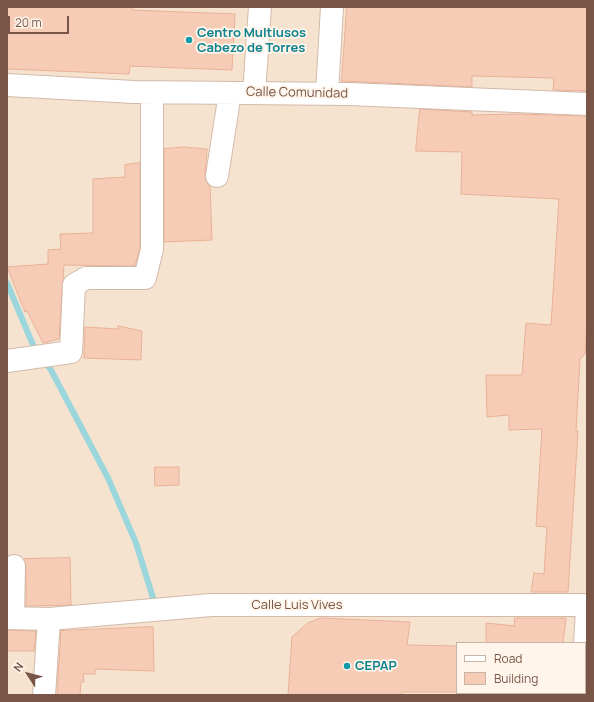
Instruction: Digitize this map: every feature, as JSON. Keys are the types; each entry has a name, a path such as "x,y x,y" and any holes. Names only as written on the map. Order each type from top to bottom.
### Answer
{"street":[{"path":"254,93 260,7"},
{"path":"327,93 332,7"},
{"name":"Calle Comunidad","path":"7,84 152,92 230,93 254,93 290,86 327,93 587,104"},
{"path":"12,360 71,352 74,285 86,278 145,278 152,249 152,92"},
{"path":"217,176 230,93"},
{"path":"10,618 14,566"},
{"name":"Calle Luis Vives","path":"10,618 49,618 211,605 587,605"},
{"path":"585,642 587,610"},
{"path":"44,695 49,618"}],"shaded area":[{"path":"7,7 587,7 587,695 7,695"}],"building":[{"path":"7,7 132,7 132,10 235,14 232,70 130,66 129,74 7,69"},
{"path":"347,7 587,7 587,91 553,90 554,78 472,76 472,87 342,81"},
{"path":"420,109 472,112 472,115 517,114 587,116 587,322 585,354 580,359 576,431 578,431 568,592 531,592 534,573 544,574 547,527 536,526 542,429 509,430 509,415 487,417 486,375 522,375 526,323 551,325 559,199 461,194 462,152 416,151"},
{"path":"184,147 207,149 205,174 206,181 210,186 212,240 164,242 164,149"},
{"path":"140,163 140,248 135,266 64,265 59,339 43,343 27,311 25,312 7,267 48,264 48,250 61,249 60,234 93,233 93,179 125,177 125,165"},
{"path":"118,326 142,331 141,360 84,358 85,327 118,329"},
{"path":"155,467 179,467 179,485 155,486"},
{"path":"70,558 71,605 26,606 26,566 24,559"},
{"name":"CEPAP","path":"321,618 410,622 407,645 456,646 456,692 402,692 402,695 288,695 292,637 308,623"},
{"path":"515,618 566,618 563,642 486,642 486,623 514,626"},
{"path":"153,627 154,671 95,669 95,674 83,674 84,682 81,682 80,695 57,695 61,631"},
{"path":"7,630 36,631 34,651 7,651"}],"waterway":[{"path":"7,283 36,352"},
{"path":"43,360 51,370 108,478 136,543 154,601"}],"place":[{"name":"Centro Multiusos Cabezo de Torres","path":"189,40"},
{"name":"CEPAP","path":"347,666"}]}
